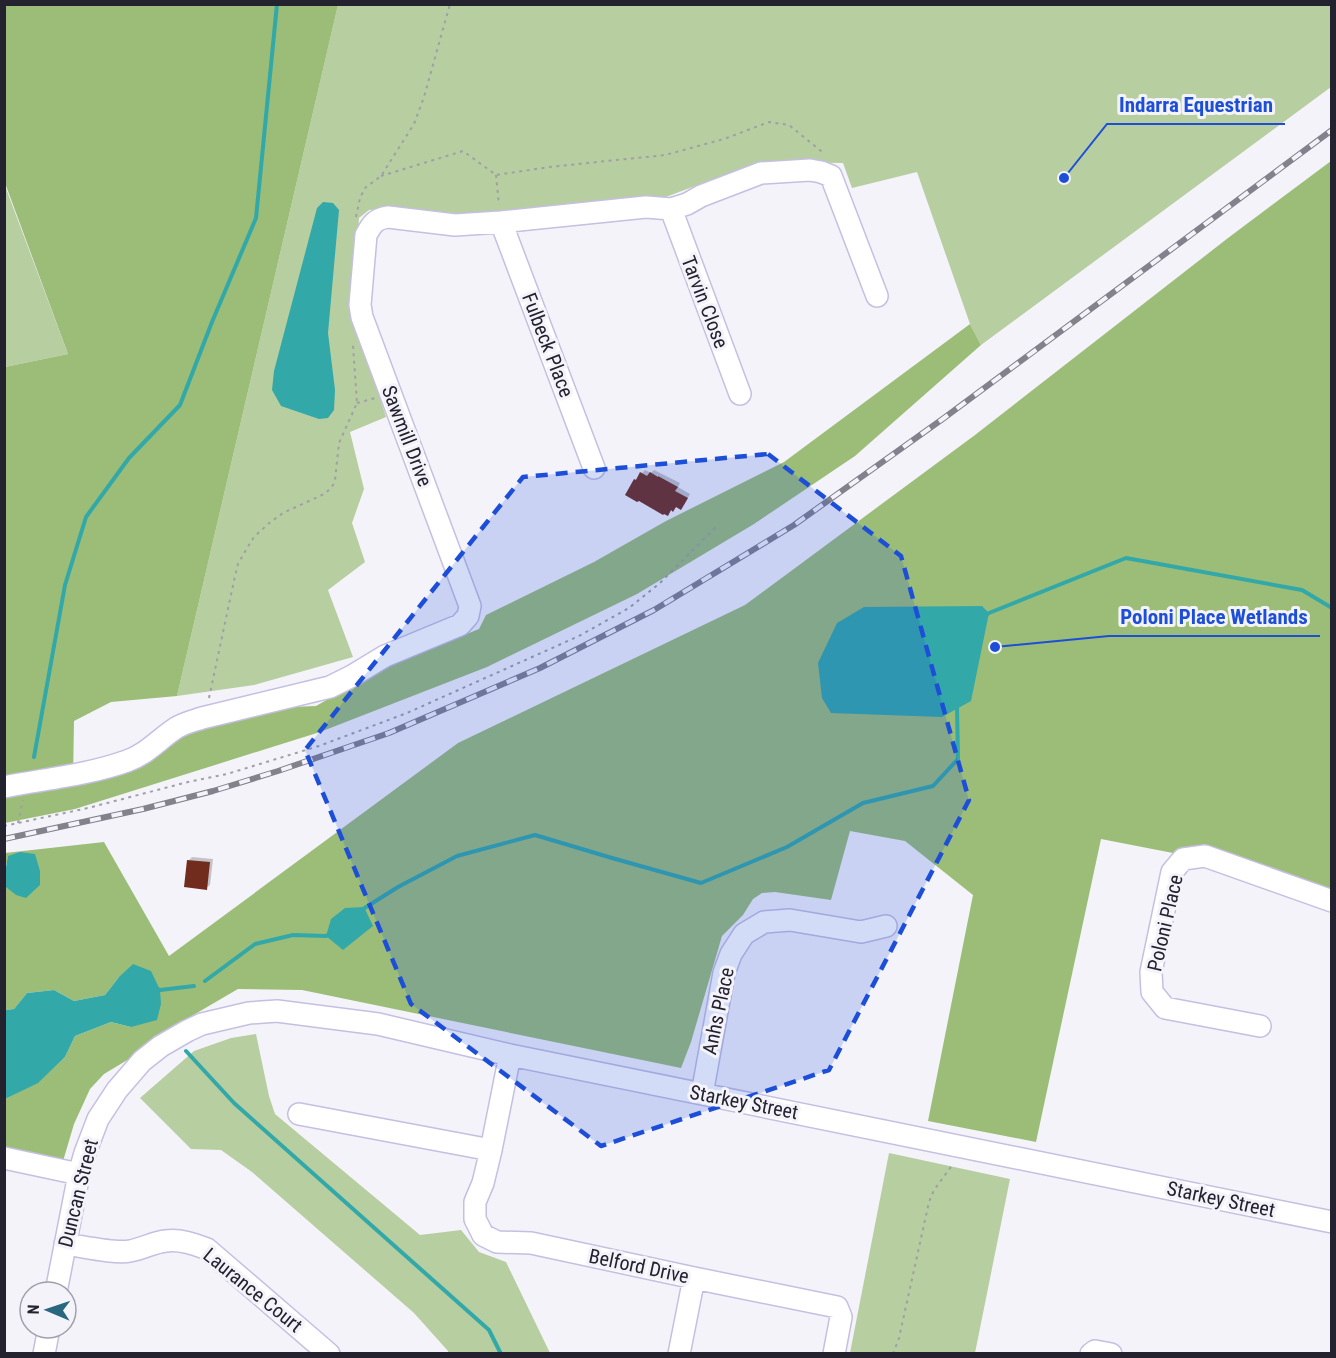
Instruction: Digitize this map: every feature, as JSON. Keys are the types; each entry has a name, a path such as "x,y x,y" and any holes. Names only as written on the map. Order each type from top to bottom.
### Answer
{"street":[{"name":"Sawmill Drive","path":"4,788 127,761 148,751 182,724 330,687 385,656 460,625 468,616 470,606 362,317 360,305 366,235 370,226 378,219 388,217 455,225 646,207 671,209 761,173 810,171 831,176"},
{"path":"831,176 877,296"},
{"name":"Tarvin Close","path":"671,209 740,394"},
{"name":"Fulbeck Place","path":"501,222 594,468"},
{"name":"Poloni Place","path":"1260,1026 1165,1008 1152,992 1151,972 1172,872 1183,859 1205,856 1332,901"},
{"name":"Anhs Place","path":"702,1094 724,973 731,954 744,934 764,922 790,920 861,932 886,926"},
{"name":"Starkey Street","path":"161,1047 202,1024 249,1013 276,1011 378,1024 510,1055 1332,1222"},
{"name":"Duncan Street","path":"64,1280 64,1244 79,1174 98,1119 117,1090 142,1061 161,1047"},
{"name":"Belford Drive","path":"510,1055 491,1150 483,1183 475,1202 475,1219 483,1235 497,1242 531,1243 837,1307 841,1317 834,1353"},
{"path":"299,1114 491,1150"},
{"path":"4,1158 79,1174"},
{"name":"Laurance Court","path":"64,1244 129,1251 165,1241 193,1243 207,1249 329,1353"},
{"path":"679,1353 694,1278"},
{"path":"1091,1353 1095,1351 1111,1353"}],"path":[{"path":"381,176 414,124 432,73 450,4"},
{"path":"356,222 356,211 365,188 381,176 463,151 496,175 665,155 724,139 769,122 789,125 821,151 831,176"},
{"path":"496,175 501,222"},
{"path":"205,703 209,698 236,570 247,548 254,537 268,524 283,513 322,495 329,490 335,480 339,442 357,404 353,346"},
{"path":"4,826 227,774 319,746 407,713 579,636 629,608 660,583 718,525"},
{"path":"18,823 27,783"},
{"path":"893,1353 899,1338 929,1202 934,1190 953,1163"}],"highlighted area":[{"path":"768,454 901,556 969,800 829,1070 601,1146 411,1004 305,750 523,477"}],"green space":[{"path":"5,5 338,5 177,696 111,702 74,721 73,781 133,768 187,733 291,707 316,706 383,668 479,629 486,615 594,562 666,521 784,462 970,324 981,345 855,456 754,524 637,594 487,667 320,732 75,809 5,823 5,367 68,354 5,183"},
{"path":"338,5 1331,5 1331,87 981,345 970,324 917,172 852,188 843,163 759,162 663,198 460,218 404,208 369,210 359,218 353,311 386,417 350,432 364,489 352,523 365,562 328,590 353,657 254,685 177,696"},
{"path":"1331,161 1331,893 1204,848 1173,853 1101,839 1036,1142 928,1121 973,895 905,841 850,831 831,900 775,892 762,893 753,899 743,915 722,936 691,1042 681,1068 302,990 238,989 154,1038 129,1059 104,1074 90,1089 74,1124 58,1178 5,1167 5,1099 38,1082 65,1057 75,1036 111,1022 131,1027 119,977 105,995 74,1001 54,990 27,993 14,1009 5,1010 4,907 8,856 5,873 5,853 104,842 169,956 458,743 745,605 975,435 1228,238"},
{"path":"4,183 68,354 5,367 4,367"},
{"path":"256,1034 275,1114 420,1235 461,1230 479,1252 506,1262 550,1353 448,1353 414,1313 252,1172 221,1150 191,1149 140,1098 194,1051 231,1038"},
{"path":"889,1153 1010,1179 975,1353 850,1353"}],"water":[{"path":"323,202 333,203 339,210 328,333 335,390 334,410 328,418 319,419 281,406 272,390 274,371 317,208"},
{"path":"982,606 989,613 971,701 942,717 831,713 822,698 818,663 837,623 864,607"},
{"path":"20,852 35,854 40,871 40,885 26,898 16,895 6,887 5,907 5,873 8,856"},
{"path":"364,907 373,926 343,950 326,936 331,919 345,908"},
{"path":"133,964 151,971 160,990 161,1004 157,1020 131,1027 111,1022 75,1036 65,1057 38,1083 5,1099 5,1010 14,1009 27,993 54,990 74,1001 105,995"}],"building":[{"path":"640,472 647,476 650,472 678,487 675,491 688,498 681,510 676,507 668,516 663,515 625,495"},
{"path":"187,860 210,862 207,890 184,887"}],"waterway":[{"path":"34,757 65,585 86,517 129,458 180,405 256,218 277,4"},
{"path":"985,616 1126,558 1302,590 1332,608"},
{"path":"363,909 398,887 457,856 535,835 701,883 787,847 863,803 933,786 958,759 955,704"},
{"path":"205,981 255,944 293,935 329,935"},
{"path":"156,988 160,990 194,986"},
{"path":"186,1051 234,1103 489,1330 501,1354"}],"railway":[{"path":"4,839 143,809 213,791 389,733 540,668 654,610 794,525 944,418 1332,130"}],"place":[{"name":"Indarra Equestrian","path":"1064,178"},
{"name":"Poloni Place Wetlands","path":"995,647"}]}
